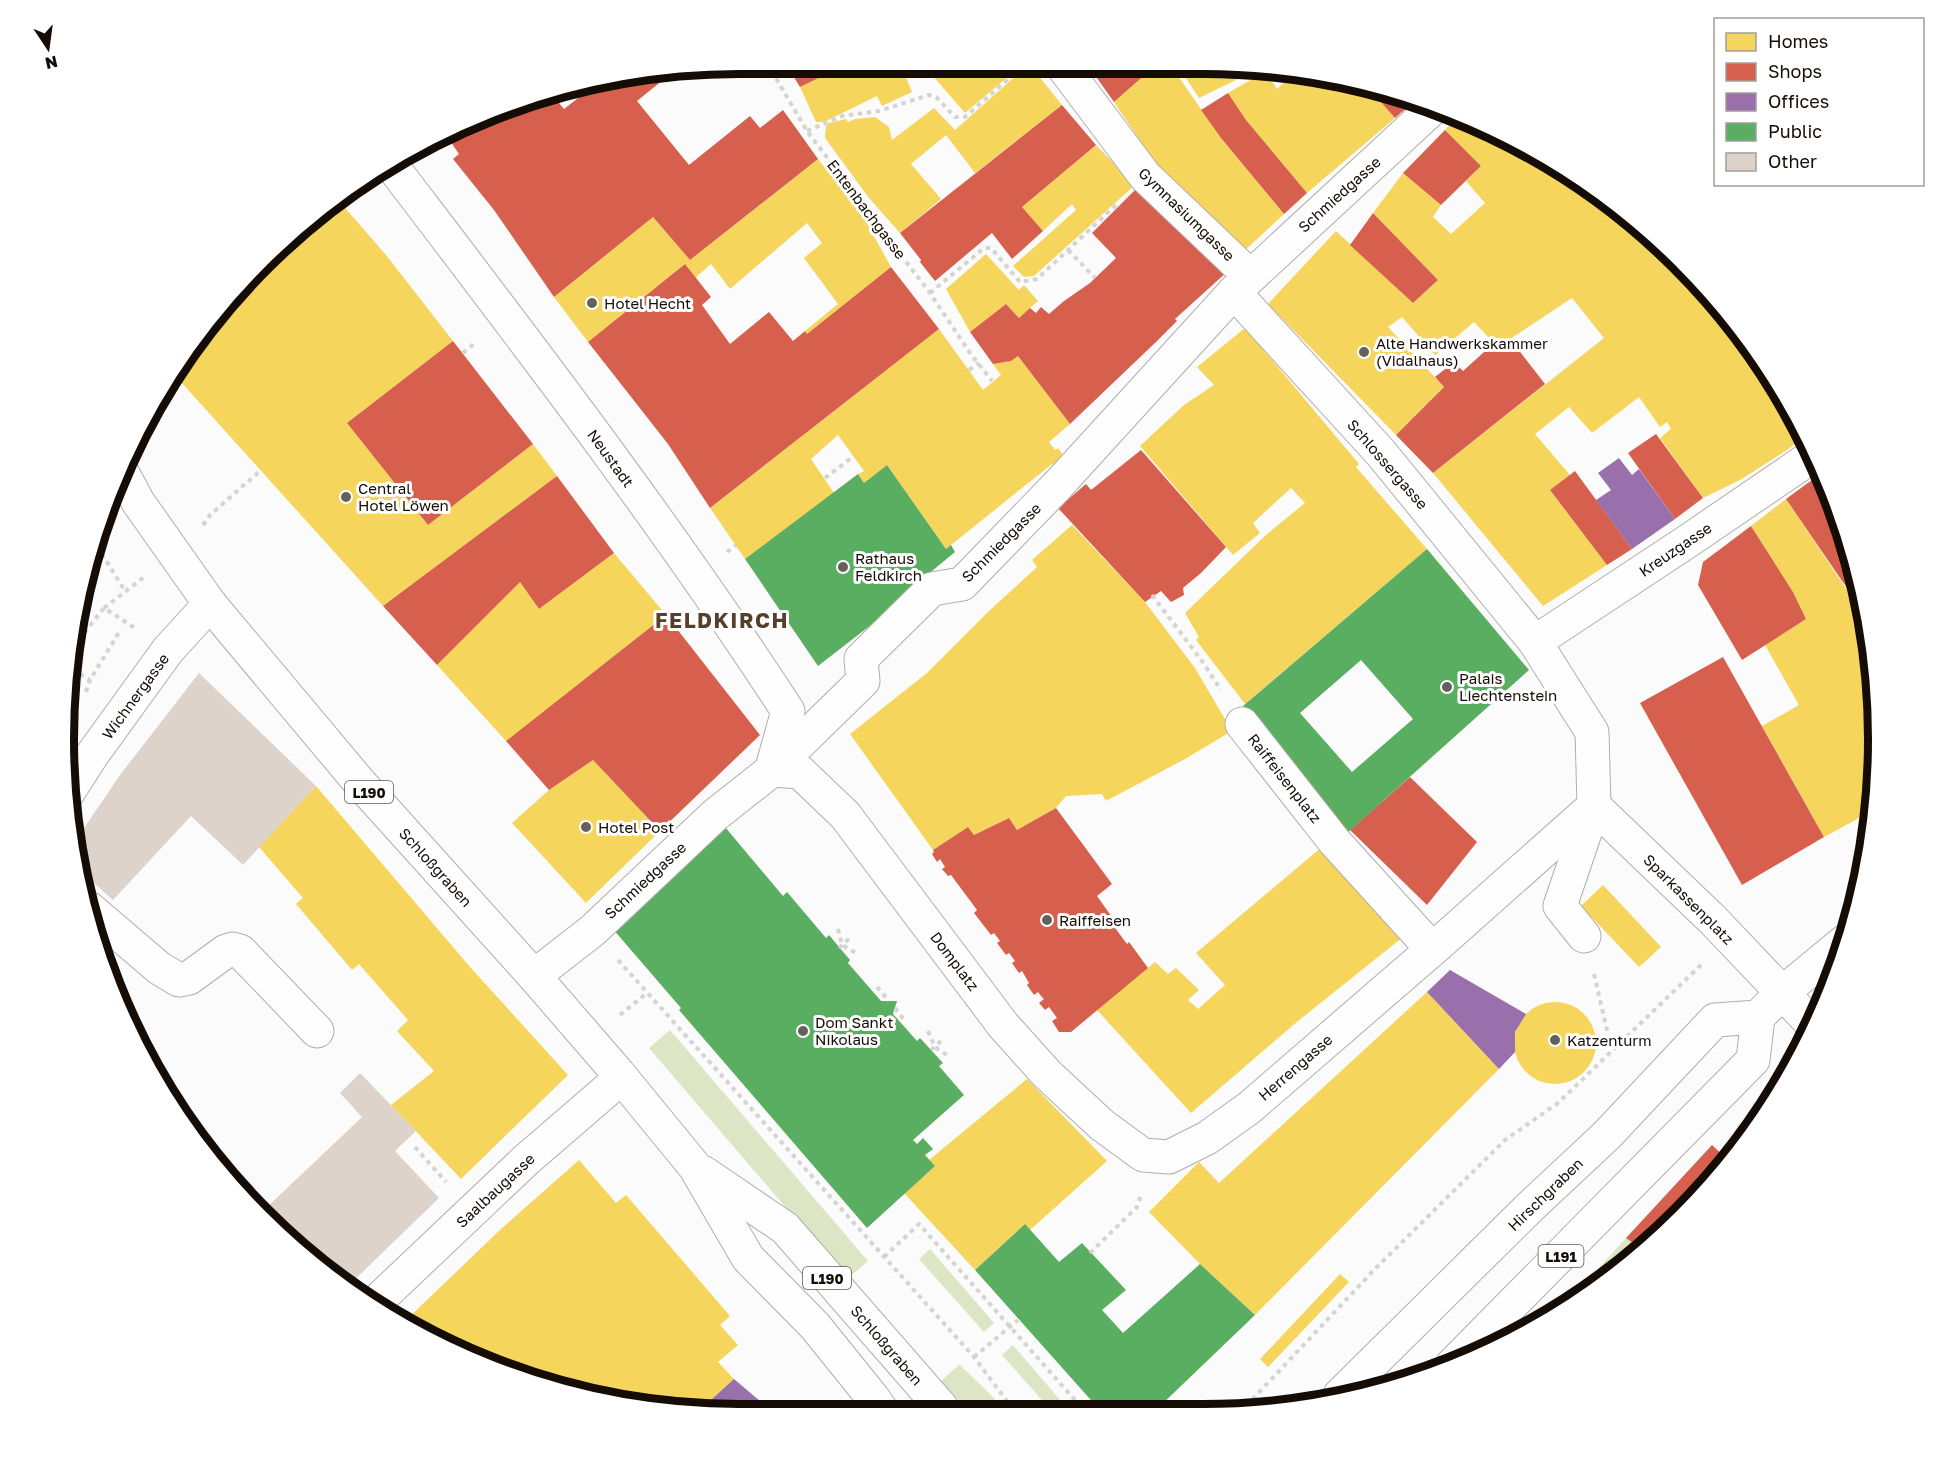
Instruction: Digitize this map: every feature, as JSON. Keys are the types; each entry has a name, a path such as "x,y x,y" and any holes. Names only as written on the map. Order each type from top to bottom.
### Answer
{"street":[{"name":"Gymnasiumgasse","path":"1068,74 1145,176 1242,284"},
{"name":"Schmiedgasse","path":"534,976 592,931 715,815 772,770 863,681 861,658 932,589 962,584 1058,485 1242,284 1428,113"},
{"name":"Neustadt","path":"395,170 508,317 690,565 788,711 772,770"},
{"name":"Schlossergasse","path":"1242,284 1535,642"},
{"name":"Kreuzgasse","path":"1535,642 1807,460"},
{"name":"Schloßgraben","path":"126,480 138,502 210,604 360,783 534,976 621,1078 695,1167 748,1258 815,1326 877,1404"},
{"name":"Wichnergasse","path":"75,782 168,650 210,604"},
{"path":"1535,642 1592,732 1594,806 1560,906 1584,936"},
{"name":"Raiffeisenplatz","path":"1242,724 1334,841 1432,949"},
{"name":"Domplatz","path":"772,770 800,772 845,815 1003,1025 1047,1074 1102,1125 1143,1155"},
{"path":"1432,949 1594,806"},
{"name":"Sparkassenplatz","path":"1594,806 1713,920 1807,1018"},
{"path":"97,915 159,968 179,980 189,978 226,951 233,949 240,951 316,1031"},
{"name":"Herrengasse","path":"1143,1155 1169,1157 1207,1138 1248,1108 1432,949"},
{"path":"1758,1017 1782,993 1833,951"},
{"name":"L191","path":"1469,1348 1753,1060 1758,1017"},
{"name":"Hirschgraben","path":"1347,1388 1529,1208 1607,1135 1715,1020 1758,1017"},
{"name":"Saalbaugasse","path":"380,1298 526,1160 621,1078"},
{"name":"Schloßgraben","path":"695,1167 785,1228 939,1404"}],"path":[{"name":"Entenbachgasse","path":"773,74 807,131 930,293 970,353 992,381"},
{"path":"807,131 842,116 879,111 929,95 936,97 956,117 965,117 1014,74"},
{"path":"930,293 984,248 992,248 1020,282 1037,279 1145,176"},
{"path":"1068,250 1095,278"},
{"path":"969,370 978,363"},
{"path":"825,478 854,456"},
{"path":"210,515 261,470"},
{"path":"101,552 125,591"},
{"name":"Raiffeisenplatz","path":"1152,595 1202,661 1242,724"},
{"path":"82,636 104,608 168,650"},
{"path":"98,669 121,629"},
{"path":"77,673 90,680"},
{"path":"838,929 841,946"},
{"path":"592,931 974,1357 1009,1404"},
{"path":"1584,936 1610,1043 1615,1049"},
{"path":"841,946 850,938"},
{"path":"1250,1402 1375,1269 1505,1140 1558,1103 1729,938"},
{"path":"841,946 856,953"},
{"path":"877,987 889,1001"},
{"path":"895,1008 904,1021"},
{"path":"928,1031 933,1049 950,1057"},
{"path":"933,1049 942,1040"},
{"path":"1090,1253 1137,1207 1142,1193 1143,1155"},
{"path":"884,1257 919,1224 1078,1404"},
{"path":"974,1357 1018,1320"}],"green space":[{"path":"670,1030 868,1261 847,1279 649,1048"},
{"path":"1626,1238 1634,1244 1608,1266 1588,1281"},
{"path":"930,1249 994,1323 984,1332 919,1259"},
{"path":"1013,1345 1064,1404 1045,1404 1002,1355"},
{"path":"960,1364 1000,1404 962,1404 941,1381"}],"building: Homes":[{"path":"827,74 905,74 912,92 882,106 877,96 824,122 816,122 800,87"},
{"path":"931,74 1011,74 965,113"},
{"path":"1018,74 1037,74 1062,105 975,173 946,135 911,164 941,199 900,233 869,198 825,138 826,126 829,123 875,117 889,127 892,140 934,108 955,130"},
{"path":"1146,74 1177,74 1221,138 1284,214 1242,253 1168,182 1114,102"},
{"path":"1183,74 1246,75 1199,98"},
{"path":"1257,76 1270,77 1277,89 1290,79 1375,96 1395,118 1307,193 1246,120 1228,93"},
{"path":"1452,122 1498,142 1536,163 1608,211 1642,239 1674,268 1731,334 1756,369 1798,441 1740,480 1703,498 1660,438 1671,429 1667,422 1660,427 1639,397 1592,433 1569,407 1535,434 1570,475 1550,490 1607,565 1543,606 1433,473 1604,338 1572,298 1510,339 1494,343 1474,322 1435,355 1402,317 1388,327 1444,387 1396,435 1268,304 1336,231 1413,303 1438,280 1373,213 1403,173 1441,205 1433,217 1451,234 1485,203 1466,181 1481,166 1445,130"},
{"path":"1096,145 1135,185 1034,276 1024,277 1013,266 1076,210 1072,204 1043,231 1022,207"},
{"path":"818,159 860,211 891,267 807,334 805,331 838,304 804,258 822,243 807,223 730,289 711,264 695,278 685,264 588,342 554,297 653,217 690,260"},
{"path":"342,205 386,255 453,341 347,423 428,525 533,444 557,476 383,606 179,380 211,334 268,268"},
{"path":"986,254 1019,290 1024,285 1038,301 1019,318 1006,304 970,332 946,289"},
{"path":"1245,328 1359,464 1356,467 1427,549 1245,704 1196,640 1199,637 1185,613 1267,534 1305,503 1291,488 1253,523 1260,533 1233,555 1140,446 1184,405 1214,385 1197,367"},
{"path":"939,329 983,390 1001,375 993,364 1011,361 1018,356 1070,424 1049,442 1055,450 1058,448 1065,458 1054,466 1052,464 946,549 887,465 864,483 858,474 864,471 838,435 811,459 834,493 745,559 710,508"},
{"path":"1786,499 1854,601 1863,652 1867,695 1867,782 1864,815 1824,837 1762,726 1799,705 1765,645 1806,619 1793,592 1751,526"},
{"path":"1072,525 1145,602 1195,668 1232,731 1106,801 1102,794 1066,796 1056,808 1017,830 1009,818 974,835 968,827 933,850 850,734 927,673 1037,567 1032,560"},
{"path":"614,553 666,615 506,741 437,665 520,582 539,609"},
{"name":"Hotel Post","path":"593,760 660,831 586,903 512,823 549,790"},
{"path":"316,786 470,967 568,1075 461,1179 391,1105 434,1071 397,1031 408,1020 359,964 352,970 296,904 303,898 259,847"},
{"path":"1323,846 1403,937 1298,1021 1191,1113 1097,1010 1155,962 1168,974 1176,968 1199,990 1188,1000 1198,1009 1225,985 1196,953"},
{"path":"1603,885 1661,947 1639,967 1581,906"},
{"path":"1427,992 1499,1069 1255,1315 1149,1212 1199,1162 1219,1183"},
{"name":"Katzenturm","path":"1555,1002 1571,1005 1584,1014 1593,1027 1596,1043 1593,1059 1584,1072 1571,1081 1555,1084 1539,1081 1526,1072 1517,1059 1514,1043 1517,1027 1526,1014 1539,1005"},
{"path":"1027,1079 1107,1161 1030,1230 1025,1224 975,1270 904,1193 935,1166 929,1160"},
{"path":"579,1160 616,1203 626,1195 730,1316 720,1325 738,1345 718,1362 734,1379 708,1403 652,1398 609,1391 566,1381 484,1353 410,1316 502,1228"},
{"path":"1340,1274 1349,1282 1268,1367 1260,1359"}],"building: Shops":[{"path":"792,74 827,74 800,87"},
{"path":"1094,74 1146,74 1114,102"},
{"path":"666,78 637,101 689,165 750,116 760,128 783,110 818,159 690,260 653,217 554,297 494,210 453,159 459,154 449,140 484,124 556,99 564,109 587,91"},
{"path":"1228,93 1246,120 1307,193 1284,214 1221,138 1201,110"},
{"path":"1375,96 1409,106 1395,118"},
{"path":"1062,105 1096,145 1022,207 1043,231 1012,259 992,233 935,281 900,233"},
{"path":"1445,130 1481,166 1441,205 1403,173"},
{"path":"1138,187 1228,271 1175,319 1177,321 1156,342 1070,424 1018,356 1011,361 993,364 970,332 1006,304 1019,318 1030,308 1036,313 1041,307 1049,314 1090,283 1116,258 1092,233"},
{"path":"1373,213 1438,280 1413,303 1350,245"},
{"path":"685,264 711,297 702,305 730,344 769,312 793,341 805,331 807,334 891,267 939,329 710,508 668,444 588,342"},
{"path":"1510,339 1545,384 1433,473 1396,435 1444,387 1435,377 1454,362 1463,371 1494,343"},
{"path":"453,341 533,444 428,525 347,423"},
{"path":"1656,434 1703,498 1675,519 1628,453"},
{"path":"1141,450 1226,547 1183,588 1184,595 1171,602 1161,591 1145,602 1058,508 1086,484 1091,490"},
{"path":"1575,471 1632,549 1607,565 1550,490"},
{"path":"557,476 614,553 539,609 520,582 437,665 383,606"},
{"path":"1815,478 1833,525 1851,590 1849,591 1786,499"},
{"path":"1751,526 1793,592 1806,619 1742,660 1698,585 1703,562"},
{"path":"666,615 760,735 660,831 593,760 549,790 506,741"},
{"path":"1723,657 1824,837 1742,885 1640,703"},
{"path":"1410,777 1477,842 1427,905 1350,830"},
{"name":"Raiffeisen","path":"1056,808 1112,884 1097,896 1119,927 1116,929 1127,944 1129,942 1148,968 1071,1032 1059,1032 1052,1021 1057,1018 1049,1007 1045,1010 1039,1003 1044,999 1038,992 1034,995 1022,971 1019,973 1012,963 1015,961 1009,953 1006,955 997,943 1000,941 994,933 991,935 974,913 977,910 951,875 948,876 942,869 945,867 940,859 937,862 932,854 933,850 968,827 974,835 1009,818 1017,830"},
{"path":"1712,1145 1722,1154 1674,1209 1642,1238 1634,1244 1626,1238"}],"building: Offices":[{"path":"1619,458 1632,475 1639,469 1675,519 1632,549 1596,500 1611,490 1598,473"},
{"path":"1450,970 1526,1014 1515,1032 1515,1052 1499,1069 1427,992"},
{"path":"734,1379 763,1404 738,1404 708,1403"}],"building: Public":[{"name":"Rathaus Feldkirch","path":"887,465 946,549 951,545 955,552 926,576 929,580 818,666 745,559 858,474 864,483"},
{"name":"Palais Liechtenstein","path":"1427,549 1529,670 1345,835 1243,706","holes":["1361,660 1413,719 1352,772 1300,713"]},
{"name":"Dom Sankt Nikolaus","path":"725,827 783,896 787,892 826,938 829,935 850,960 848,963 881,1001 897,1001 893,1014 917,1041 920,1038 943,1063 939,1066 964,1095 913,1140 917,1144 923,1138 933,1149 925,1155 935,1166 867,1228 679,1010 681,1008 612,928"},
{"path":"1025,1224 1059,1262 1082,1243 1126,1290 1102,1310 1123,1333 1200,1264 1255,1315 1162,1404 1094,1404 975,1270"}],"building: Other":[{"path":"199,673 316,786 243,865 191,816 113,900 88,878 80,834 120,775"},
{"path":"360,1073 416,1131 395,1151 439,1198 354,1280 300,1238 267,1207 362,1117 340,1093"}],"place":[{"name":"Hotel Hecht","path":"592,303"},
{"name":"Alte Handwerkskammer (Vidalhaus)","path":"1364,352"},
{"name":"Central Hotel Löwen","path":"346,497"},
{"name":"Rathaus Feldkirch","path":"843,567"},
{"name":"Palais Liechtenstein","path":"1447,687"},
{"name":"Hotel Post","path":"586,827"},
{"name":"Raiffeisen","path":"1047,920"},
{"name":"Dom Sankt Nikolaus","path":"803,1031"},
{"name":"Katzenturm","path":"1555,1040"}],"district":[{"name":"FELDKIRCH","path":"722,620"}]}
